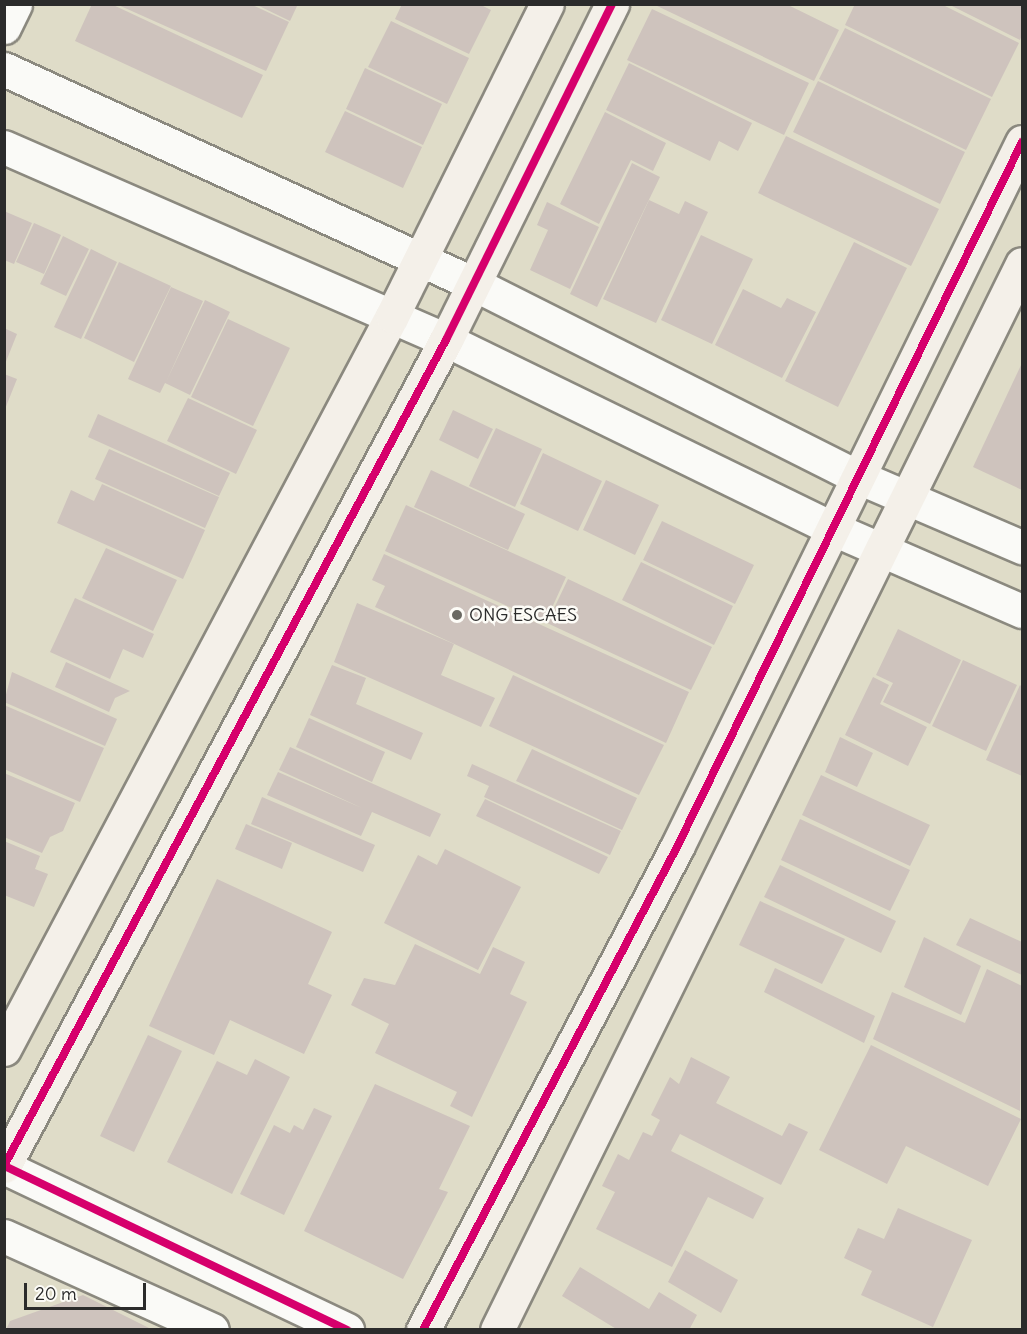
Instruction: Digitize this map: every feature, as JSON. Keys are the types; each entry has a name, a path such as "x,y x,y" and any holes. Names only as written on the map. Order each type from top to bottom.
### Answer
{"street":[{"path":"4,27 15,4"},
{"path":"4,1049 392,316 547,4"},
{"path":"347,1329 4,1167 446,340 612,4"},
{"path":"4,69 474,284 856,476 908,495 1023,547"},
{"path":"423,1329 677,847 856,476 1023,142"},
{"path":"4,147 446,340 831,528 1023,611"},
{"path":"497,1329 879,548 908,495 1023,264"},
{"path":"4,1236 212,1329"}],"building":[{"path":"92,4 111,4 263,75 242,118 75,41"},
{"path":"116,4 250,4 289,22 266,71"},
{"path":"255,4 298,4 290,21"},
{"path":"402,4 479,4 491,10 469,54 395,19"},
{"path":"653,4 786,4 839,30 814,81"},
{"path":"855,4 941,4 1019,43 992,97 845,25"},
{"path":"948,4 1022,4 1020,40"},
{"path":"652,9 809,83 784,135 627,60"},
{"path":"391,21 469,58 447,104 368,67"},
{"path":"845,28 991,99 966,150 819,79"},
{"path":"629,63 752,123 738,151 719,141 710,161 606,110"},
{"path":"365,68 442,104 423,145 346,109"},
{"path":"818,81 965,152 940,204 793,132"},
{"path":"345,111 422,147 403,188 325,152"},
{"path":"605,112 666,143 653,171 631,160 599,224 560,204"},
{"path":"786,136 939,209 911,266 758,193"},
{"path":"632,163 660,177 597,307 570,294"},
{"path":"649,200 679,214 685,201 708,212 656,323 603,299"},
{"path":"547,202 599,227 570,289 530,270 548,230 537,225"},
{"path":"4,211 32,223 14,264 4,260"},
{"path":"34,223 61,235 44,274 16,262"},
{"path":"701,235 753,259 712,344 661,320"},
{"path":"63,236 89,249 66,296 40,284"},
{"path":"854,242 907,268 838,407 785,381"},
{"path":"91,249 117,262 81,339 54,327"},
{"path":"119,262 171,286 134,362 84,338"},
{"path":"171,287 203,301 166,382 205,300 230,312 190,395 165,383 160,393 128,379"},
{"path":"743,289 781,308 787,298 816,312 782,378 715,345"},
{"path":"228,319 290,348 253,426 191,397"},
{"path":"4,328 17,334 5,364 4,364"},
{"path":"1022,363 1022,490 973,467"},
{"path":"4,374 17,379 5,409 4,409"},
{"path":"188,398 257,430 236,474 167,441"},
{"path":"453,410 493,429 478,459 439,440"},
{"path":"98,414 230,473 219,496 88,437"},
{"path":"496,428 542,449 515,507 469,486"},
{"path":"109,449 219,497 205,528 95,479"},
{"path":"543,453 602,481 578,531 520,504"},
{"path":"431,470 525,514 508,550 414,507"},
{"path":"606,480 659,505 635,555 583,530"},
{"path":"102,484 205,530 183,579 57,523 71,490 94,501"},
{"path":"406,505 566,577 545,623 385,551"},
{"path":"662,521 754,565 735,604 643,560"},
{"path":"106,548 177,580 153,631 82,598"},
{"path":"384,554 689,692 666,743 375,607 385,586 372,580"},
{"path":"641,562 733,606 714,645 622,600"},
{"path":"568,579 712,647 691,690 547,623"},
{"path":"75,598 154,634 143,658 123,649 110,679 50,652"},
{"path":"357,603 454,644 441,675 495,698 481,727 334,662"},
{"path":"898,629 961,660 930,724 883,702 893,683 876,675"},
{"path":"963,660 1017,685 986,751 932,726"},
{"path":"66,662 130,691 115,698 109,712 55,687"},
{"path":"332,665 366,678 356,704 423,733 411,760 310,715"},
{"path":"12,672 117,719 105,746 4,702"},
{"path":"513,675 664,745 639,795 489,726"},
{"path":"873,677 889,685 880,704 927,727 908,766 845,735"},
{"path":"1020,685 1022,687 1022,776 986,760"},
{"path":"4,705 104,748 80,802 4,769"},
{"path":"309,718 385,752 372,782 296,747"},
{"path":"840,737 873,753 857,787 825,772"},
{"path":"290,747 441,814 430,837 372,812 361,836 267,795 278,772 362,808 279,770"},
{"path":"532,749 637,798 622,830 516,781"},
{"path":"472,764 621,831 610,855 484,797 489,786 467,776"},
{"path":"4,773 75,803 63,831 50,837 42,853 4,837"},
{"path":"821,775 930,825 910,866 802,815"},
{"path":"262,797 375,845 363,872 251,824"},
{"path":"485,799 608,857 599,874 476,816"},
{"path":"800,819 910,870 890,911 781,860"},
{"path":"246,824 292,843 282,869 235,849"},
{"path":"4,841 40,856 35,869 48,874 34,907 4,895"},
{"path":"445,849 521,887 478,970 384,923 418,855 437,865"},
{"path":"780,865 896,921 881,953 764,897"},
{"path":"217,879 332,932 308,984 332,995 304,1054 230,1020 214,1055 149,1026"},
{"path":"760,901 845,939 822,984 739,945"},
{"path":"970,918 1022,942 1022,975 956,945"},
{"path":"924,937 981,966 961,1015 904,987"},
{"path":"415,944 480,974 493,947 525,962 510,994 527,1002 472,1117 450,1106 457,1092 375,1053 389,1024 351,1005 364,978 395,985"},
{"path":"775,968 875,1016 864,1043 764,992"},
{"path":"987,969 1022,986 1020,1111 873,1039 892,992 965,1023"},
{"path":"148,1035 182,1051 134,1152 100,1136"},
{"path":"871,1045 1021,1119 988,1186 906,1146 887,1184 819,1150"},
{"path":"691,1057 730,1077 716,1103 782,1136 789,1123 808,1132 781,1185 680,1134 671,1151 764,1198 753,1219 708,1197 672,1267 596,1229 615,1192 602,1186 618,1154 629,1160 643,1132 652,1136 660,1120 651,1115 670,1077 679,1084"},
{"path":"255,1059 290,1077 232,1194 167,1162 217,1061 247,1075"},
{"path":"375,1084 470,1126 439,1189 448,1192 403,1279 304,1231"},
{"path":"314,1108 332,1116 284,1215 240,1194 274,1125 290,1133 294,1125 303,1130"},
{"path":"898,1208 972,1240 933,1327 861,1295 872,1271 844,1258 858,1228 884,1239"},
{"path":"685,1250 738,1280 721,1313 668,1282"},
{"path":"580,1267 649,1309 659,1292 697,1315 689,1330 618,1330 562,1296"},
{"path":"83,1295 153,1330 6,1330 10,1321"}],"cycle path":[{"path":"347,1330 4,1166 446,340 612,4"},
{"path":"423,1330 677,847 1022,142"}],"place":[{"name":"ONG ESCAES","path":"457,615"}]}
